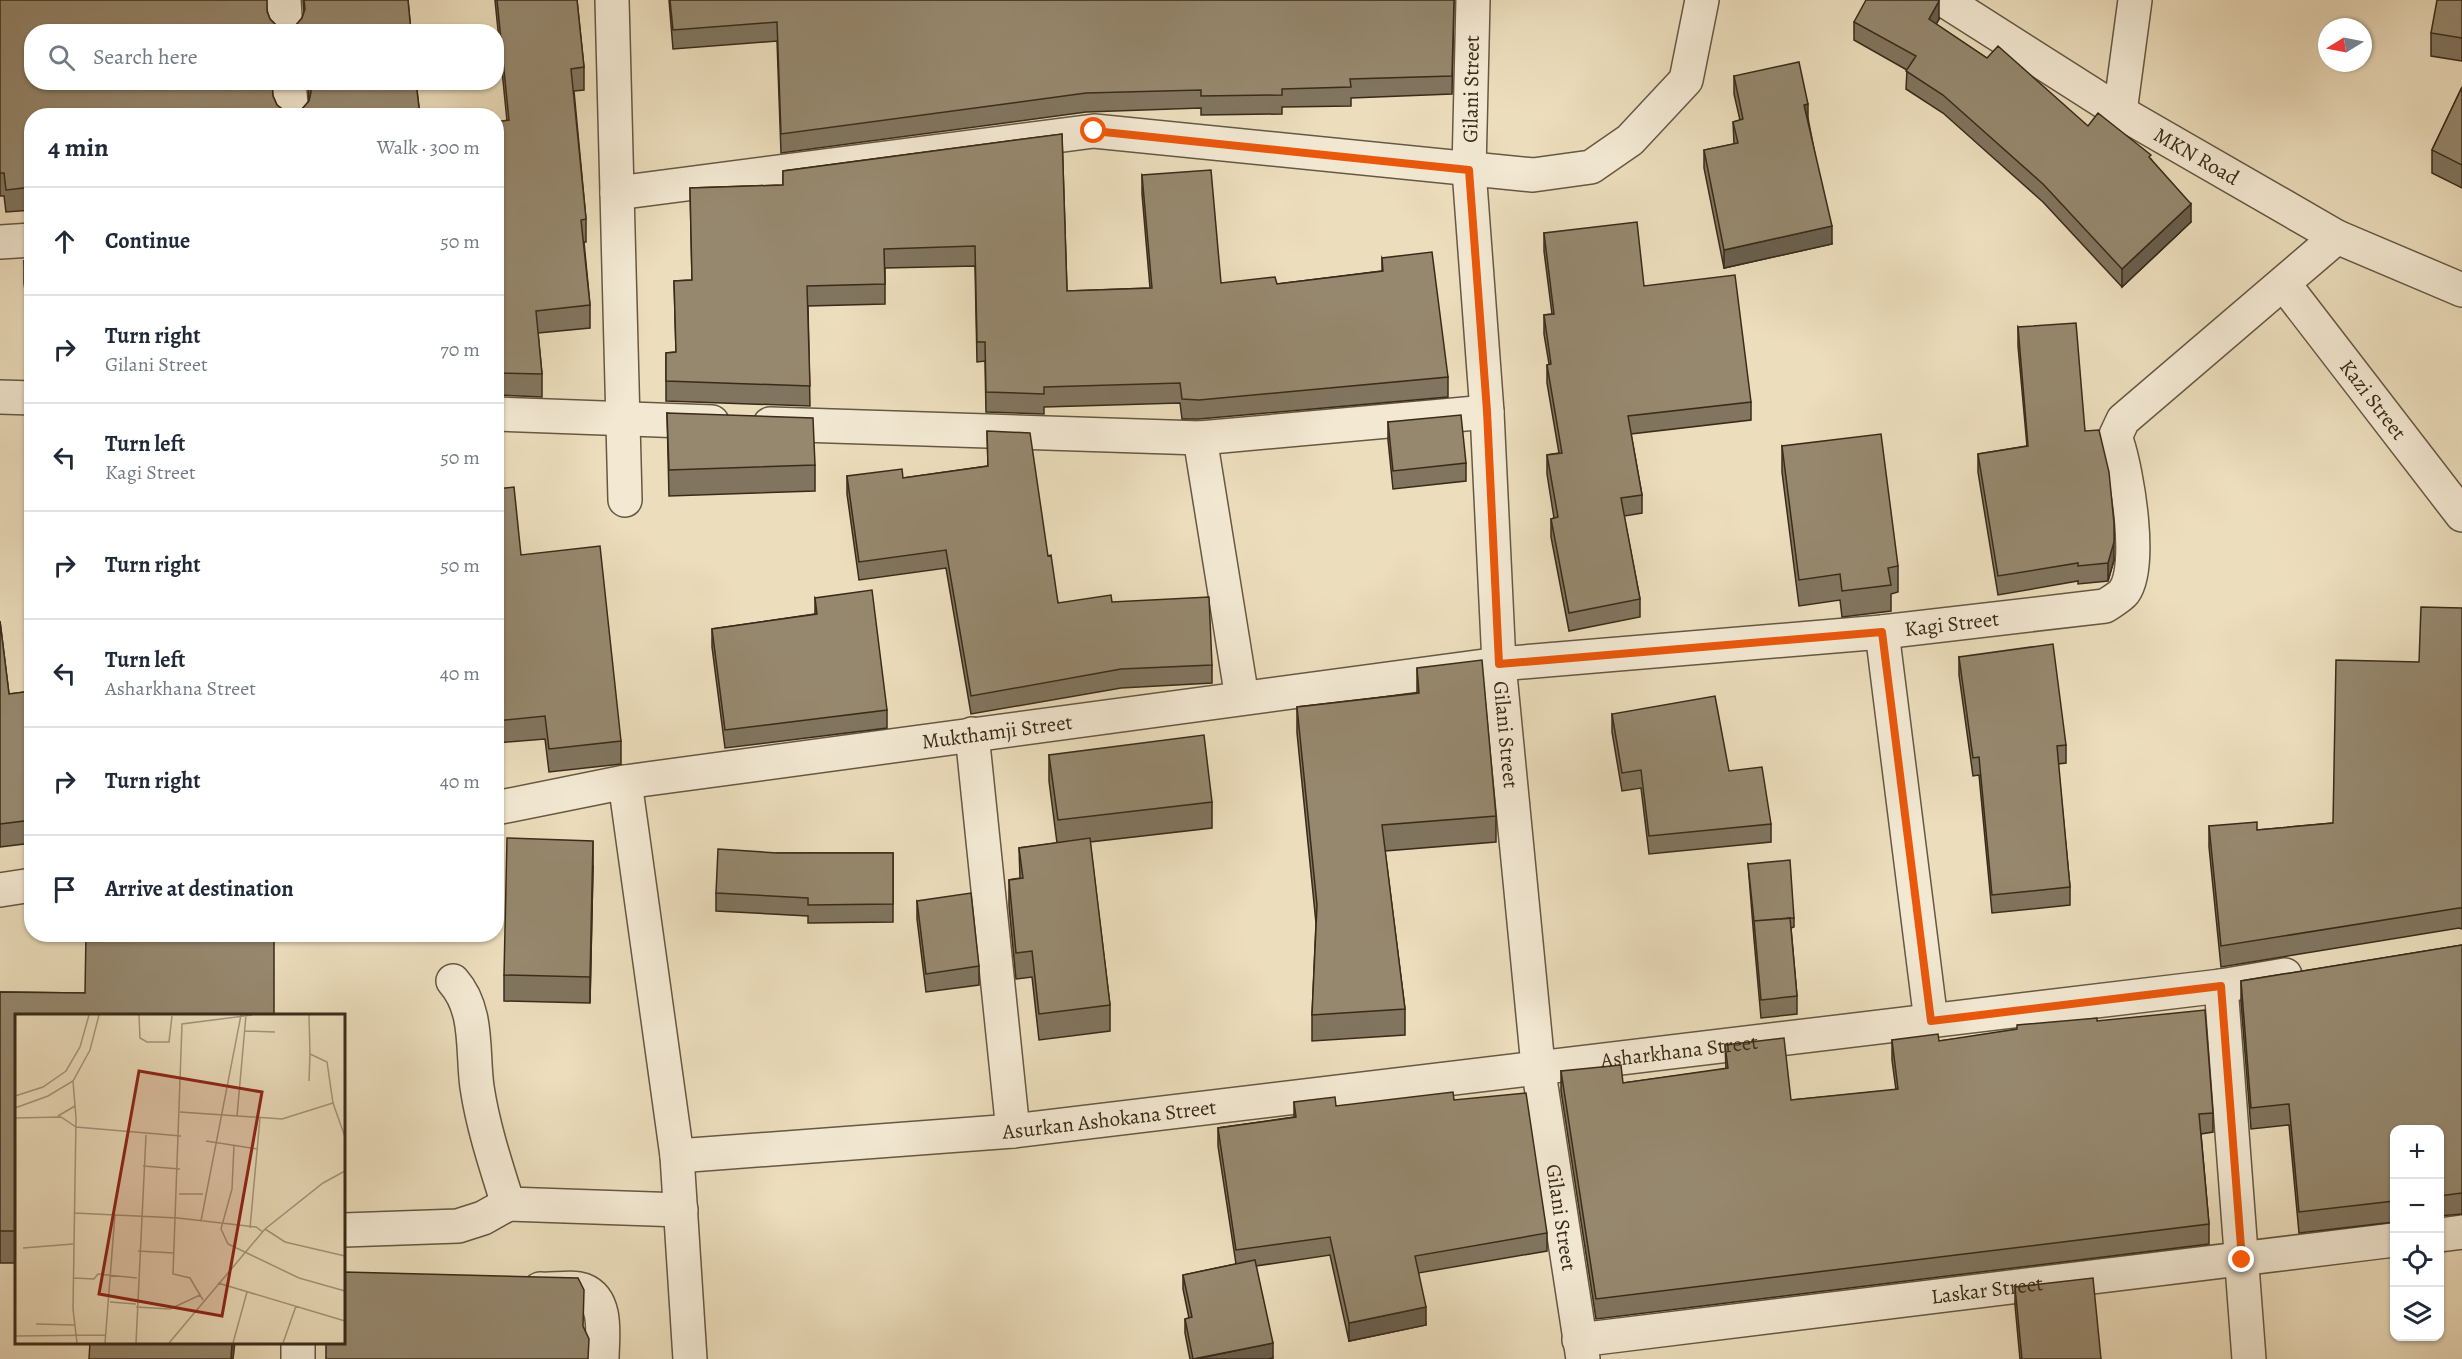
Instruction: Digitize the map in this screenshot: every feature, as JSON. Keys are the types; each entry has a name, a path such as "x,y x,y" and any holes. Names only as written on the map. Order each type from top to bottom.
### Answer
{"street":[{"path":"284,0 286,24"},
{"path":"612,0 626,500"},
{"name":"Gilani Street","path":"1473,0 1469,170 1487,411 1499,664 1538,1066 1581,1350"},
{"path":"617,193 1094,131 1533,175 1591,166 1630,140 1686,80 1702,0"},
{"name":"MKN Road","path":"1944,0 2121,112 2337,237 2462,290"},
{"path":"2121,112 2135,0"},
{"path":"290,90 291,108"},
{"path":"2284,284 2337,237"},
{"path":"0,242 24,240"},
{"name":"Kagi Street","path":"1499,664 1882,632 2105,606 2124,592 2133,567 2132,529 2117,442 2122,420 2284,284"},
{"name":"Kazi Street","path":"2284,284 2462,515"},
{"path":"0,397 24,398"},
{"path":"504,414 1200,438 1487,411"},
{"path":"1200,438 1242,698"},
{"path":"1882,632 1931,1021"},
{"name":"Mukthamji Street","path":"504,806 625,782 1499,664"},
{"path":"972,734 1013,1131"},
{"path":"625,782 677,1156 690,1359"},
{"path":"0,890 24,886"},
{"name":"Asharkhana Street","path":"1538,1066 2221,986 2313,971"},
{"path":"453,981 461,990 475,1035 477,1087 492,1151 508,1204"},
{"path":"2221,986 2249,1359"},
{"name":"Asurkan Ashokana Street","path":"677,1156 1013,1131 1538,1066"},
{"path":"345,1230 458,1226 483,1218 508,1204 681,1210"},
{"path":"2444,1234 2462,1232"},
{"name":"Laskar Street","path":"1581,1350 2390,1241"},
{"path":"511,1289 583,1290 596,1299 602,1314 603,1359"}],"building":[{"path":"0,0 267,0 267,11 275,24 24,24 24,90 273,90 277,105 281,108 24,108 24,188 6,190 4,173 0,173"},
{"path":"304,0 408,0 410,24 297,24 305,9"},
{"path":"497,0 577,0 584,67 571,69 586,219 581,220 590,305 536,311 542,374 504,373 504,121 509,120 504,70 504,24 499,24"},
{"path":"670,0 1454,0 1452,76 1350,79 1351,87 1282,89 1282,95 1201,96 1201,90 1086,93 781,134 777,22 673,30"},
{"path":"1866,0 1938,0 1929,19 1987,58 1998,46 2088,126 2098,113 2151,155 2149,157 2191,204 2122,269 2043,184 1943,95 1906,71 1916,56 1854,22"},
{"path":"2437,0 2462,0 2462,38 2431,33"},
{"path":"1799,62 1808,104 1804,105 1832,226 1724,250 1704,150 1738,143 1733,122 1743,119 1734,76"},
{"path":"2462,87 2462,165 2432,150"},
{"path":"311,90 417,90 419,108 303,108 309,101"},
{"path":"1062,134 1067,291 1152,288 1142,175 1211,170 1221,283 1275,277 1277,284 1383,271 1382,258 1432,252 1448,377 1199,400 1182,399 1180,383 1044,387 1044,394 986,392 985,342 977,342 975,246 884,249 885,284 807,286 810,386 666,381 666,353 676,352 674,281 692,280 690,188 783,185 783,171"},
{"path":"1637,222 1644,286 1735,275 1751,402 1628,416 1642,495 1621,498 1640,599 1569,613 1551,519 1558,517 1547,455 1562,453 1547,365 1551,364 1544,315 1554,314 1544,233"},
{"path":"2076,323 2085,431 2099,430 2109,472 2114,542 2108,563 2078,566 2078,563 1998,576 1978,454 2028,446 2018,327"},
{"path":"667,413 813,418 815,465 669,470"},
{"path":"1461,415 1466,463 1393,471 1388,422"},
{"path":"987,431 1030,433 1048,556 1051,555 1058,603 1111,595 1112,602 1209,597 1212,665 1121,669 971,696 946,550 859,562 847,476 902,469 903,478 988,466"},
{"path":"1881,434 1898,566 1888,568 1891,585 1842,591 1840,574 1799,580 1782,446"},
{"path":"514,487 521,555 600,546 621,741 549,749 545,716 504,720 504,488"},
{"path":"872,590 887,710 725,730 712,629 817,614 815,598"},
{"path":"2421,607 2462,608 2462,908 2221,946 2209,826 2257,822 2257,830 2333,823 2336,660 2419,662"},
{"path":"0,621 9,694 24,692 24,821 0,824"},
{"path":"2053,644 2066,745 2057,746 2070,887 1992,895 1979,757 1973,758 1959,657"},
{"path":"1482,660 1496,816 1382,825 1405,1009 1312,1015 1317,905 1297,707 1419,693 1417,668"},
{"path":"1715,696 1729,771 1762,767 1771,824 1649,836 1641,770 1622,773 1612,714"},
{"path":"1204,735 1212,802 1058,820 1049,755"},
{"path":"507,838 593,841 590,977 504,975"},
{"path":"1090,838 1110,1005 1039,1014 1032,951 1016,953 1009,880 1023,878 1019,848"},
{"path":"718,849 777,853 893,853 893,904 808,905 808,898 716,893"},
{"path":"1790,860 1794,918 1754,921 1748,864"},
{"path":"971,893 979,966 926,974 917,901"},
{"path":"1790,918 1797,996 1761,1000 1754,921"},
{"path":"86,942 274,942 274,1014 15,1014 15,1231 0,1231 0,992 85,993"},
{"path":"2462,945 2462,1193 2444,1195 2444,1125 2390,1125 2390,1201 2299,1212 2289,1104 2251,1108 2241,981"},
{"path":"2205,1010 2213,1113 2199,1114 2209,1224 1596,1299 1561,1071 1621,1065 1623,1083 1728,1068 1725,1045 1784,1038 1791,1100 1898,1089 1892,1040 1938,1034 1939,1041 2017,1029 2017,1025 2097,1018 2097,1021"},
{"path":"1453,1092 1454,1100 1526,1093 1547,1233 1415,1256 1426,1307 1349,1323 1330,1237 1236,1250 1218,1128 1296,1117 1294,1102 1335,1097 1336,1106"},
{"path":"1255,1260 1273,1343 1193,1359 1185,1319 1192,1317 1183,1275"},
{"path":"345,1272 578,1278 584,1290 583,1326 589,1339 588,1359 326,1359 326,1344 345,1344"},
{"path":"2093,1278 2101,1359 2022,1359 2015,1287"},
{"path":"90,1344 232,1344 231,1359 89,1359"}],"route":[{"path":"1094,131 1469,170 1487,411 1499,664 1882,632 1931,1021 2221,986 2242,1260"}]}
